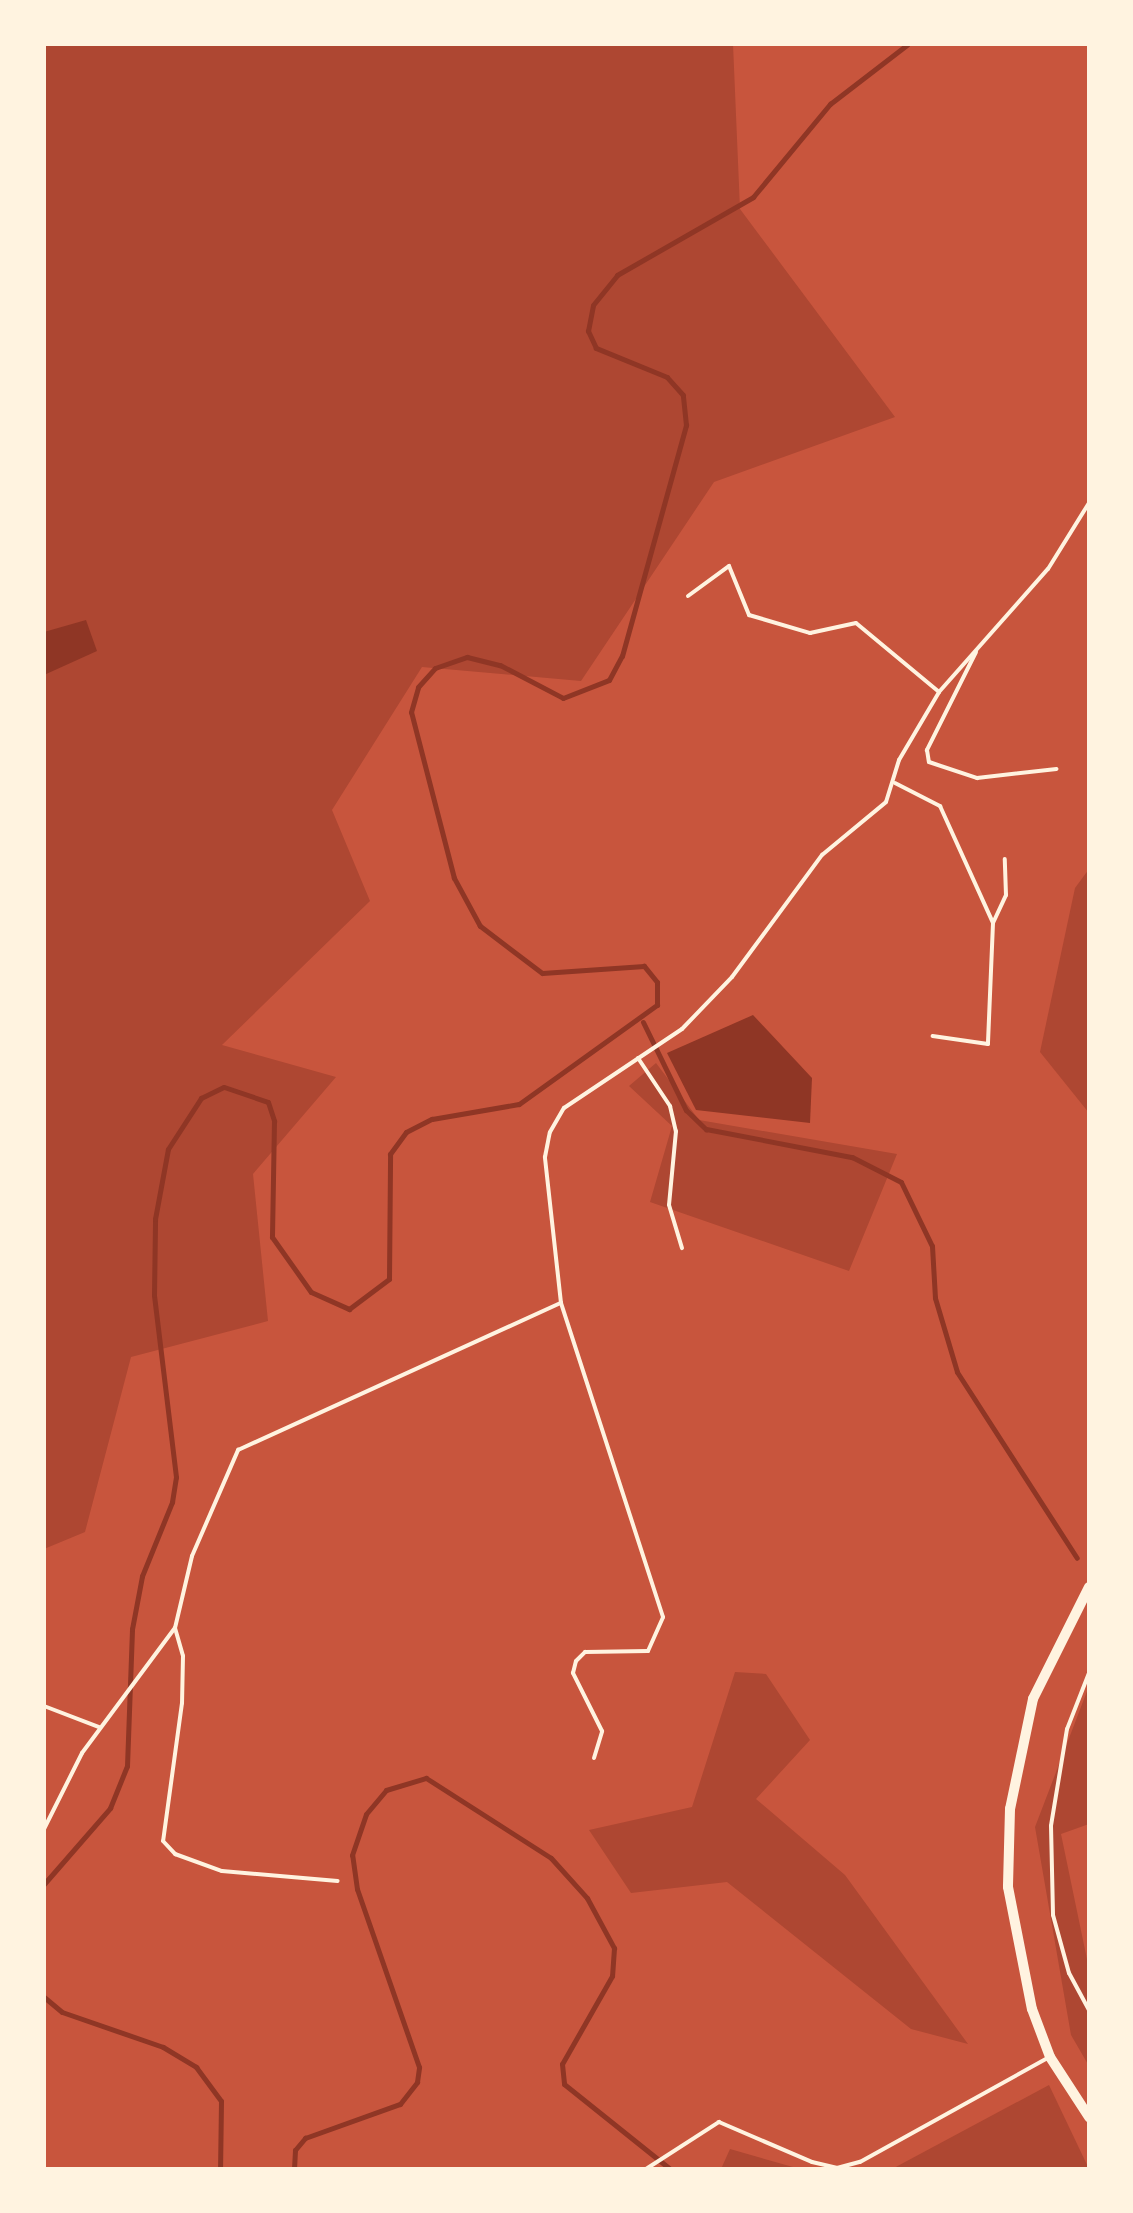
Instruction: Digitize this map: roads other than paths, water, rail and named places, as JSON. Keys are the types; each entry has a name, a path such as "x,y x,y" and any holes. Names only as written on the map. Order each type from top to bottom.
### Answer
{"street":[{"path":"1089,1587 1033,1699 1010,1809 1015,1941 1050,2057 1089,2117"}],"lane":[{"path":"594,1758 602,1731 573,1673 576,1661 585,1652 648,1651 663,1617 561,1303 545,1157 550,1132 564,1108 638,1058 667,1043 732,977 792,890 886,802 895,783 899,760 939,692 1048,569 1089,503"},
{"path":"688,596 729,566 749,615 810,633 856,623 939,692"},
{"path":"979,647 927,750 929,762 977,778 1056,769"},
{"path":"895,783 940,806 993,923"},
{"path":"933,1036 988,1044 993,923 1006,895 1005,859"},
{"path":"638,1058 670,1106 676,1131 669,1205 682,1248"},
{"path":"44,1829 112,1707 175,1628 192,1556 226,1464 238,1450 561,1303"},
{"path":"175,1628 183,1656 182,1703 160,1823 163,1841 175,1854 222,1871 338,1881"},
{"path":"1089,1673 1067,1729 1051,1826 1053,1915 1069,1973 1089,2010"},
{"path":"44,1706 99,1727"},
{"path":"646,2169 698,2129 719,2122 744,2128 837,2168 1050,2057"}],"waterway":[{"path":"44,1884 110,1808 127,1766 132,1629 142,1576 172,1502 176,1477 154,1295 155,1219 168,1149 201,1098 224,1087 268,1102 274,1121 272,1237 311,1292 349,1309 389,1279 390,1154 406,1132 432,1119 519,1104 657,1005 657,982 644,966 542,973 480,926 454,878 411,712 418,687 435,668 467,657 500,665 563,698 609,680 622,656 686,425 683,395 667,377 596,348 588,331 593,305 617,275 753,197 830,104 908,44"},
{"path":"643,1022 686,1110 706,1129 852,1157 901,1182 932,1246 935,1298 957,1372 1077,1558"},
{"path":"294,2169 295,2150 305,2138 400,2104 417,2082 419,2067 357,1889 352,1855 366,1814 386,1790 426,1778 551,1858 587,1898 614,1948 612,1976 562,2064 564,2084 670,2169"},
{"path":"44,1997 62,2012 163,2047 196,2067 221,2101 220,2169"}]}
